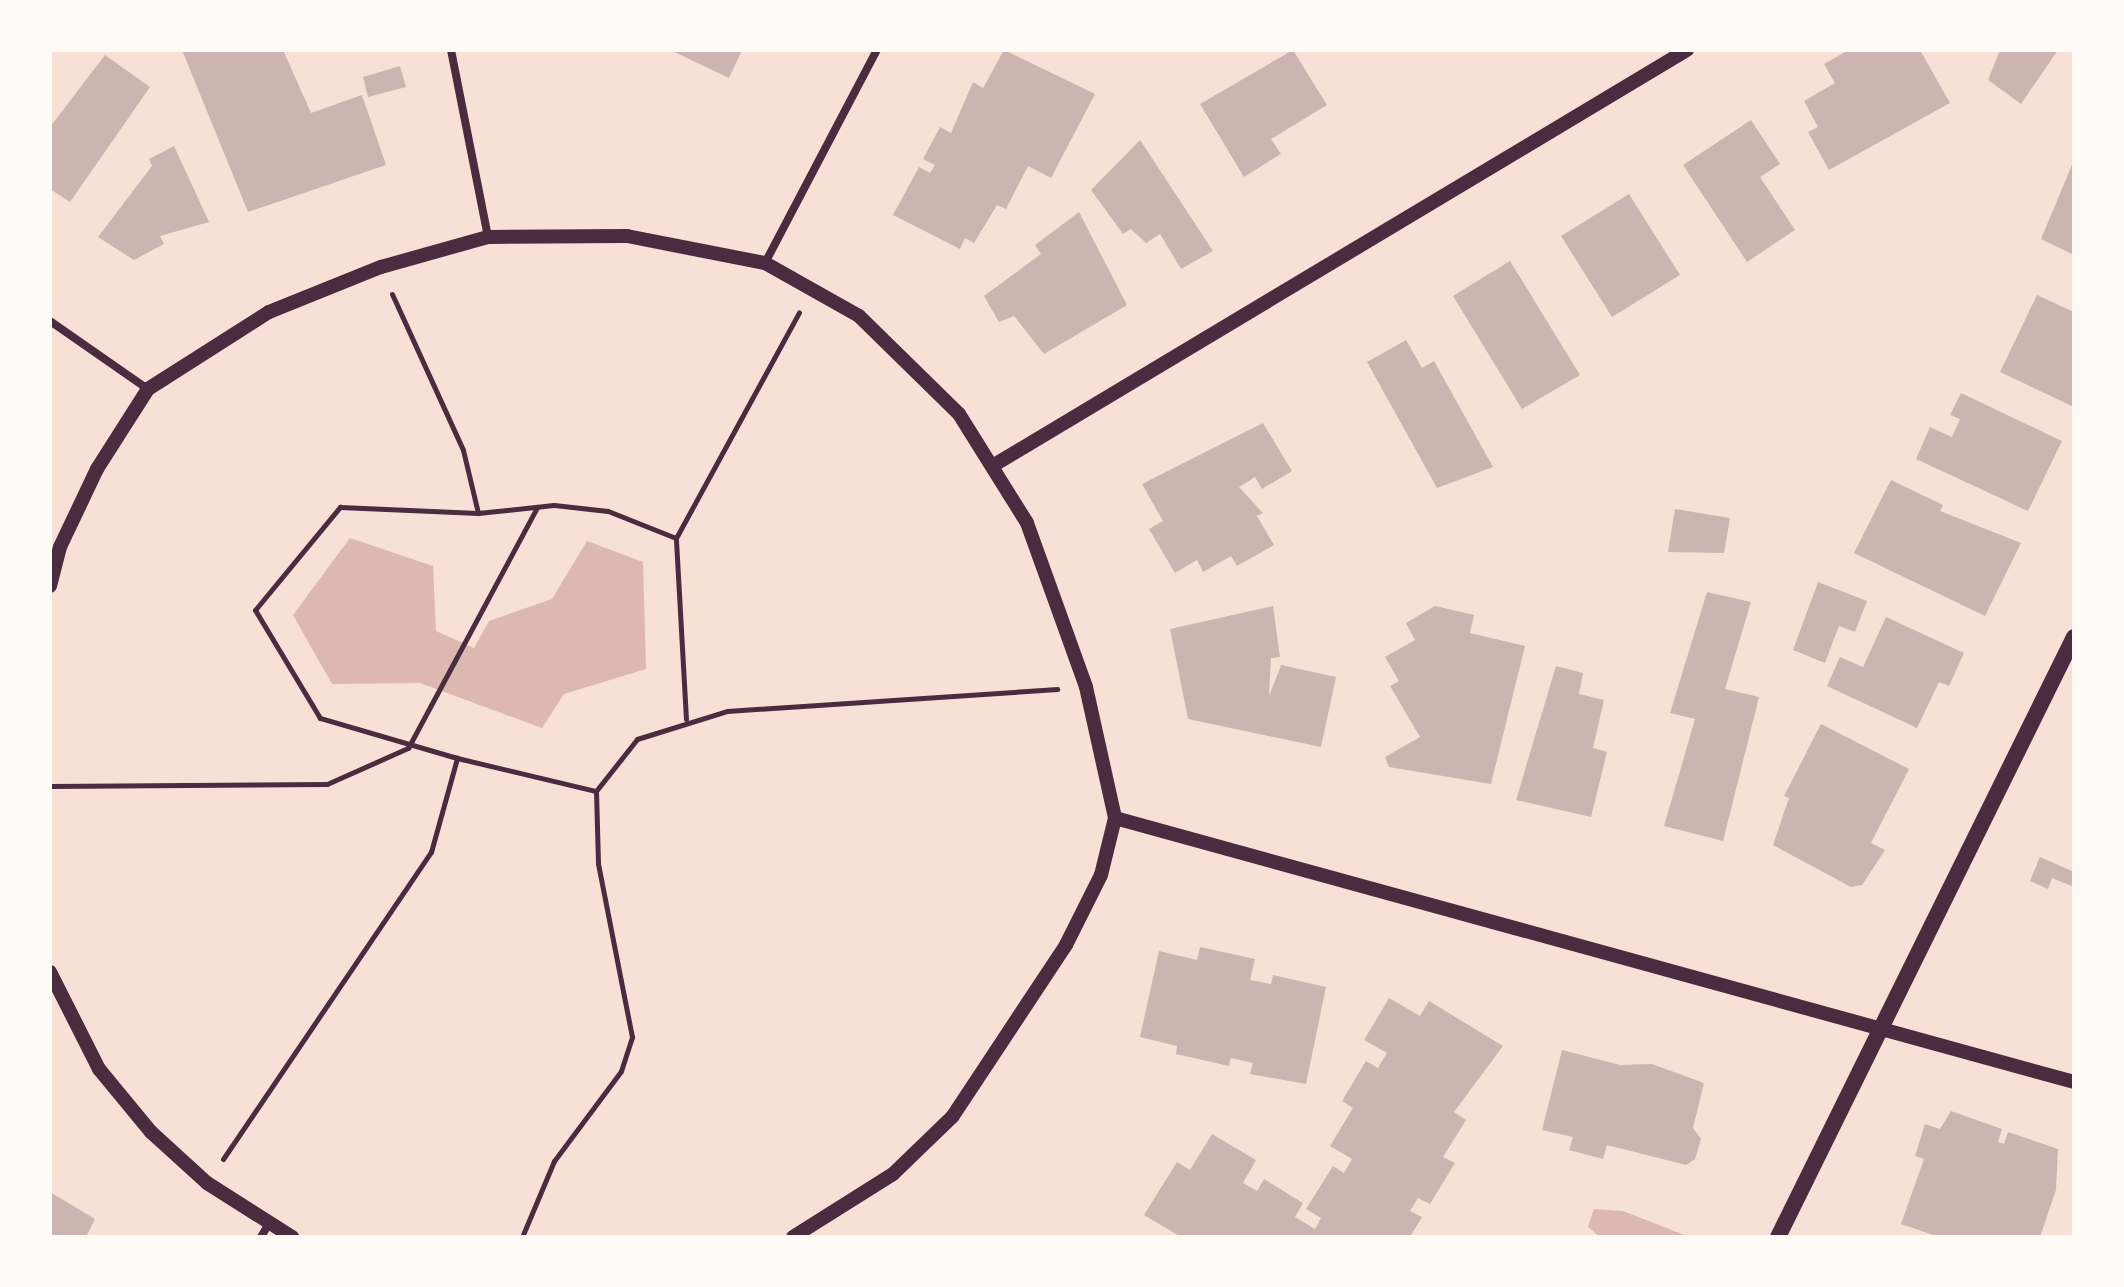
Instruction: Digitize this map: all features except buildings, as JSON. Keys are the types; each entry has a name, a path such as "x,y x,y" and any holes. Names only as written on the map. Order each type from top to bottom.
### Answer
{"main road":[{"path":"1778,1237 2074,637"}],"street":[{"path":"451,50 488,237"},
{"path":"765,263 877,50"},
{"path":"994,465 1687,50"},
{"path":"50,586 97,469 148,389 269,312 381,267 488,237 627,236 765,263 813,287 919,368 994,465 1049,576 1086,687 1115,818 1101,875 1066,945 952,1117 893,1174 793,1237"},
{"path":"50,321 148,389"},
{"path":"1115,818 2074,1082"},
{"path":"50,972 99,1069 207,1183 264,1231 292,1237"}],"path":[{"path":"381,267 463,450 478,513"},
{"path":"686,719 676,538 813,287"},
{"path":"596,791 408,748 320,718 255,610 340,507 478,513 537,507 608,511 676,538"},
{"path":"50,786 327,784 408,748 435,705 537,507"},
{"path":"522,1237 554,1161 621,1071 632,1037 598,863 596,791 637,739 686,719 1086,687"},
{"path":"207,1183 431,852 457,758"}],"shaded area":[{"path":"350,538 433,566 436,631 474,648 489,621 552,599 587,541 643,562 646,669 564,694 542,728 420,683 332,684 293,615"},
{"path":"1594,1209 1623,1211 1687,1236 1600,1237 1588,1227"}]}
